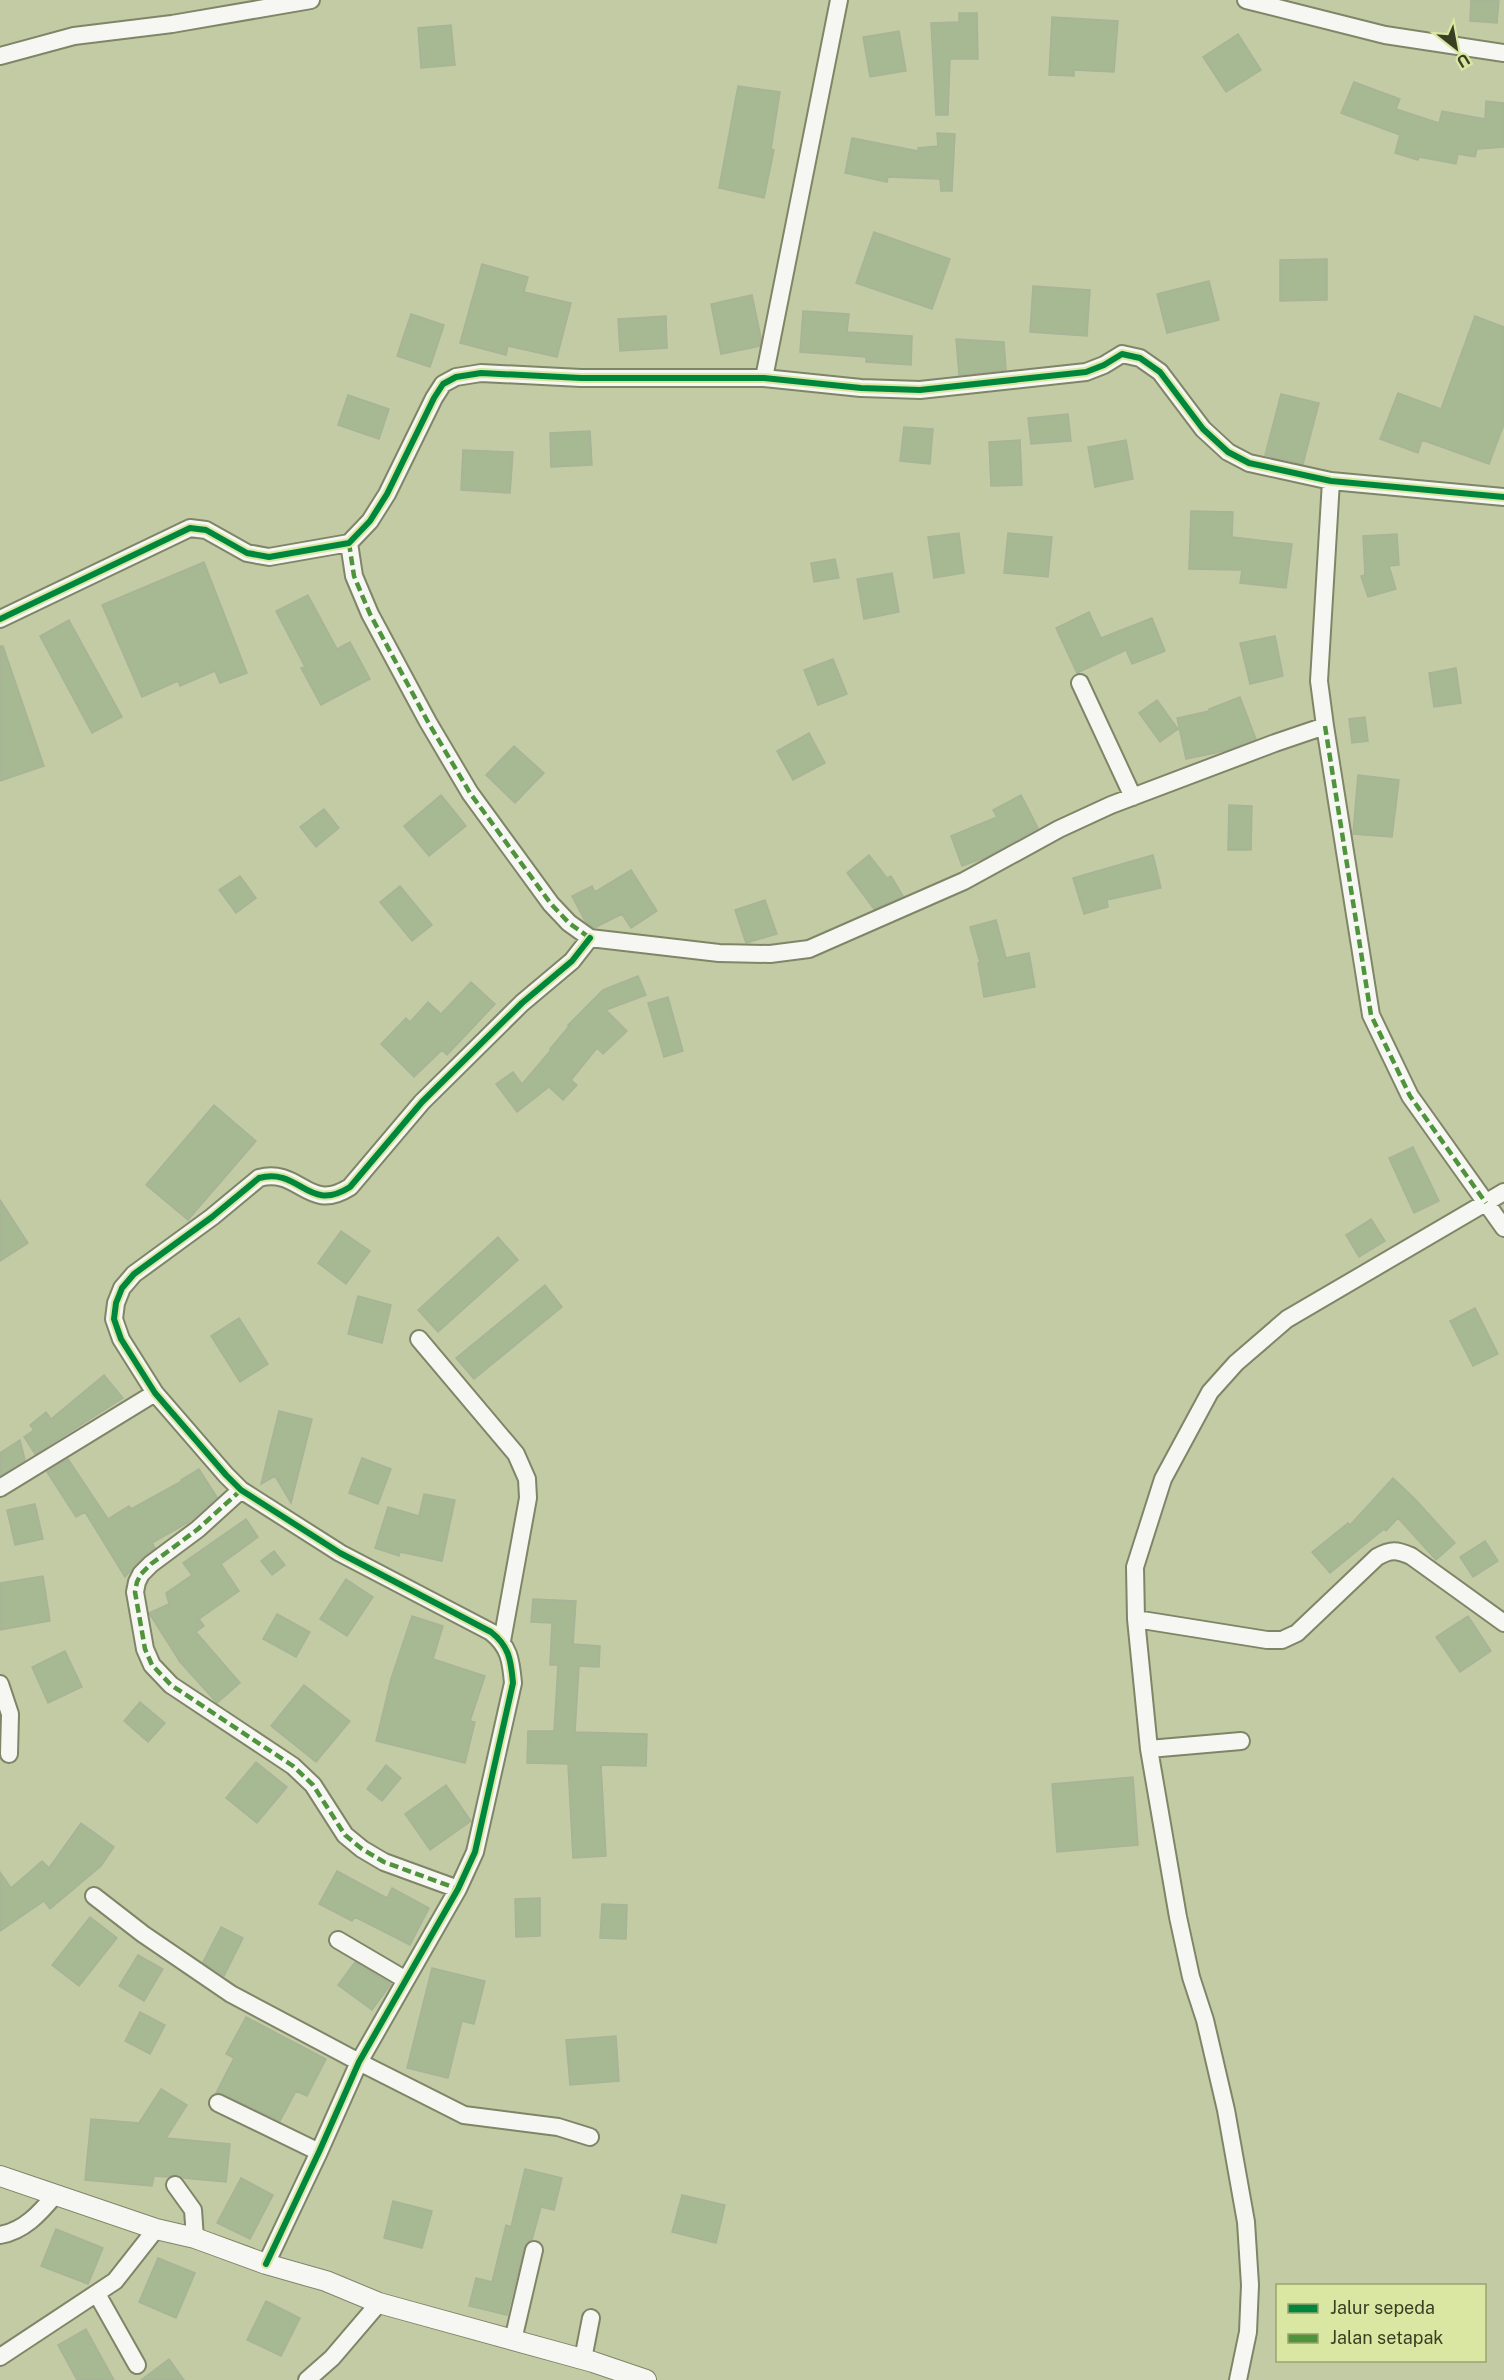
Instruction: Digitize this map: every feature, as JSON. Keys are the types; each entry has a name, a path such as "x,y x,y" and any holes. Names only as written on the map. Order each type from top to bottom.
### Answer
{"street":[{"path":"0,56 74,36 172,24 311,0"},
{"path":"764,378 839,0"},
{"path":"1246,0 1385,35 1504,53"},
{"path":"0,619 190,528 206,530 247,553 269,557 350,543 370,521 387,494 443,384 456,377 481,373 581,378 764,378 861,388 920,390 1086,372 1122,354 1140,358 1160,372 1203,429 1228,452 1249,463 1331,481 1504,497"},
{"path":"1331,481 1319,681 1371,1015 1410,1096 1504,1228"},
{"path":"350,543 354,576 370,614 428,722 470,793 551,904 569,923 590,938 719,953 770,954 809,949 964,881 1059,829 1133,797 1325,726"},
{"path":"1080,683 1133,797"},
{"path":"266,2264 359,2062 458,1889 475,1852 513,1683 511,1661 502,1641 481,1627 340,1553 242,1490 226,1475 155,1393 121,1339 114,1319 116,1303 122,1288 134,1274 212,1217 260,1178 278,1175 289,1179 316,1196 340,1193 350,1186 422,1102 522,1003 572,961 590,938"},
{"path":"1238,2380 1248,2332 1250,2285 1246,2222 1226,2110 1205,2020 1191,1977 1178,1917 1149,1749 1136,1619 1136,1568 1163,1479 1210,1392 1260,1340 1287,1319 1504,1192"},
{"path":"419,1339 516,1454 526,1479 528,1498 502,1641"},
{"path":"0,1488 155,1393"},
{"path":"242,1490 198,1529 141,1574 135,1592 145,1649 152,1665 171,1685 293,1766 312,1785 345,1835 362,1849 384,1862 458,1889"},
{"path":"1136,1619 1267,1640 1282,1640 1297,1633 1377,1557 1388,1550 1398,1550 1411,1556 1504,1623"},
{"path":"0,1684 10,1714 9,1754"},
{"path":"1149,1749 1241,1741"},
{"path":"94,1896 143,1934 231,1994 464,2115 558,2127 590,2137"},
{"path":"338,1940 406,1980"},
{"path":"218,2103 319,2152"},
{"path":"0,2176 156,2229 195,2238 266,2264 327,2281 379,2303 583,2359 634,2378"},
{"path":"175,2185 193,2210 195,2238"},
{"path":"0,2235 10,2234 30,2222 55,2196"},
{"path":"0,2357 97,2294 124,2272 156,2229"},
{"path":"513,2340 534,2250"},
{"path":"97,2294 137,2365"},
{"path":"307,2380 332,2358 379,2303"},
{"path":"583,2359 591,2318"}],"building":[{"path":"1471,0 1499,0 1497,23 1470,21"},
{"path":"959,13 977,13 978,59 950,59 948,115 936,115 931,23 959,22"},
{"path":"1052,17 1118,21 1114,72 1074,70 1074,76 1049,75"},
{"path":"451,25 455,65 421,68 418,28"},
{"path":"899,31 906,71 870,77 863,37"},
{"path":"1238,34 1261,70 1226,92 1203,57"},
{"path":"1354,82 1400,99 1396,109 1439,123 1442,111 1485,119 1486,101 1504,103 1504,147 1477,149 1475,157 1458,154 1456,164 1419,157 1418,160 1395,153 1400,135 1341,113"},
{"path":"738,86 780,92 771,149 774,150 764,198 719,188"},
{"path":"937,133 955,134 952,191 941,191 940,179 888,177 887,182 845,173 852,138 918,151 918,148 938,146"},
{"path":"874,232 950,259 932,309 856,283"},
{"path":"1327,259 1327,300 1280,301 1280,260"},
{"path":"482,264 528,277 524,292 571,303 557,357 508,346 506,355 460,343"},
{"path":"1209,281 1219,320 1167,333 1157,294"},
{"path":"1033,286 1090,290 1087,336 1030,332"},
{"path":"752,295 761,338 760,346 721,354 711,304"},
{"path":"803,311 849,314 847,332 912,336 911,365 866,362 866,357 800,352"},
{"path":"411,314 444,325 430,367 397,356"},
{"path":"666,316 667,348 620,351 618,319"},
{"path":"1475,316 1504,327 1504,424 1489,464 1422,440 1418,453 1380,439 1398,393 1441,409"},
{"path":"956,339 1004,342 1006,370 959,375"},
{"path":"1281,394 1319,403 1303,464 1265,455"},
{"path":"348,395 389,409 379,439 338,425"},
{"path":"1068,414 1071,441 1031,444 1028,418"},
{"path":"904,427 933,429 930,464 900,461"},
{"path":"590,431 592,465 551,467 550,433"},
{"path":"1020,440 1022,485 991,486 989,442"},
{"path":"1126,440 1133,479 1095,487 1088,447"},
{"path":"463,450 513,452 510,493 461,490"},
{"path":"1191,511 1233,512 1232,537 1292,544 1286,588 1240,583 1242,570 1189,569"},
{"path":"959,533 964,573 934,578 928,537"},
{"path":"1008,533 1052,537 1048,577 1004,573"},
{"path":"1397,534 1399,565 1389,566 1396,589 1368,597 1361,576 1365,575 1363,536"},
{"path":"835,559 839,578 814,582 811,563"},
{"path":"204,562 247,673 220,683 215,671 180,686 178,681 142,697 102,605"},
{"path":"892,573 899,612 864,619 857,579"},
{"path":"308,595 337,649 350,642 370,679 321,705 301,668 305,667 276,611"},
{"path":"1089,612 1101,638 1152,618 1165,651 1132,664 1126,650 1077,673 1056,628"},
{"path":"69,620 122,717 92,733 40,636"},
{"path":"1275,636 1283,676 1250,684 1240,643"},
{"path":"0,646 3,646 44,766 0,781"},
{"path":"833,659 847,694 818,705 804,670"},
{"path":"1456,668 1461,703 1434,707 1429,673"},
{"path":"1240,697 1256,739 1224,751 1186,759 1177,718 1209,711 1209,709"},
{"path":"1157,700 1178,729 1160,742 1139,713"},
{"path":"1365,717 1368,741 1352,743 1349,719"},
{"path":"809,733 825,763 793,780 777,751"},
{"path":"514,746 544,773 515,803 486,775"},
{"path":"1358,775 1399,780 1392,837 1353,834"},
{"path":"441,795 466,826 429,856 404,826"},
{"path":"1021,795 1038,828 984,858 962,866 951,836 997,817 993,810"},
{"path":"1229,805 1252,806 1251,850 1228,850"},
{"path":"324,809 339,828 316,847 300,827"},
{"path":"869,855 887,878 891,876 903,896 874,909 847,873"},
{"path":"1153,855 1161,888 1107,900 1108,907 1084,914 1073,878"},
{"path":"631,870 657,911 631,928 622,914 594,928 585,921 572,896 592,886 595,892"},
{"path":"240,876 256,898 236,913 219,890"},
{"path":"400,886 432,925 412,941 380,902"},
{"path":"765,900 777,934 746,943 735,910"},
{"path":"996,920 1006,958 1029,953 1035,987 984,997 978,963 980,963 970,927"},
{"path":"638,976 646,995 606,1010 627,1031 603,1054 597,1048 571,1080 577,1085 563,1100 549,1087 517,1112 496,1084 513,1072 522,1084 570,1025 568,1025 603,990"},
{"path":"471,982 495,1004 447,1055 442,1050 414,1077 381,1044 406,1018 410,1022 428,1002 441,1014"},
{"path":"668,997 683,1051 664,1057 648,1003"},
{"path":"214,1105 256,1141 188,1220 146,1185"},
{"path":"1413,1147 1439,1201 1414,1213 1389,1158"},
{"path":"0,1200 28,1243 0,1261"},
{"path":"1371,1219 1385,1241 1359,1257 1346,1235"},
{"path":"341,1231 370,1251 346,1284 318,1263"},
{"path":"498,1237 518,1260 438,1332 418,1310"},
{"path":"545,1285 562,1307 474,1379 456,1358"},
{"path":"358,1296 391,1305 382,1343 348,1334"},
{"path":"1475,1308 1498,1354 1473,1366 1450,1321"},
{"path":"239,1318 268,1364 240,1382 211,1336"},
{"path":"104,1375 123,1398 35,1454 24,1437 34,1430 30,1425 46,1412 51,1419"},
{"path":"279,1411 312,1419 291,1503 275,1476 261,1484"},
{"path":"20,1440 25,1460 0,1476 0,1453"},
{"path":"362,1458 391,1469 378,1504 349,1493"},
{"path":"68,1459 108,1519 129,1506 131,1509 182,1481 199,1469 217,1497 189,1522 152,1543 155,1548 144,1556 125,1577 85,1512 76,1517 47,1472"},
{"path":"1393,1478 1455,1543 1436,1560 1398,1518 1386,1531 1384,1529 1330,1573 1312,1552 1348,1523 1350,1525"},
{"path":"424,1494 455,1500 442,1561 400,1552 399,1556 375,1548 388,1507 419,1516"},
{"path":"35,1504 43,1539 15,1545 7,1510"},
{"path":"246,1519 258,1537 221,1564 239,1591 199,1619 204,1626 196,1632 240,1683 217,1703 180,1662 149,1613 169,1604 166,1593 192,1575 183,1563"},
{"path":"1485,1541 1498,1561 1473,1577 1460,1557"},
{"path":"274,1551 285,1565 272,1575 261,1561"},
{"path":"43,1576 50,1621 0,1630 0,1583"},
{"path":"346,1579 373,1597 347,1636 320,1619"},
{"path":"533,1599 576,1601 573,1644 600,1646 599,1667 579,1666 575,1732 647,1734 646,1766 601,1765 606,1856 573,1858 568,1764 527,1763 528,1731 554,1731 558,1665 550,1665 552,1623 531,1622"},
{"path":"277,1614 310,1632 296,1657 263,1639"},
{"path":"412,1616 443,1626 433,1659 485,1676 470,1721 475,1722 465,1763 376,1741 391,1679"},
{"path":"1468,1616 1491,1651 1460,1672 1436,1637"},
{"path":"65,1651 82,1687 48,1703 32,1667"},
{"path":"304,1685 350,1721 316,1762 271,1726"},
{"path":"140,1702 165,1723 148,1742 124,1721"},
{"path":"256,1762 287,1787 257,1823 226,1798"},
{"path":"386,1765 401,1778 382,1801 367,1789"},
{"path":"1133,1777 1138,1845 1057,1852 1052,1784"},
{"path":"446,1785 471,1821 430,1850 405,1814"},
{"path":"81,1823 114,1847 101,1866 50,1909 44,1901 0,1931 0,1872 11,1888 42,1861 49,1868"},
{"path":"337,1871 387,1898 392,1888 429,1908 410,1945 355,1917 352,1921 319,1904"},
{"path":"540,1898 540,1936 516,1937 515,1899"},
{"path":"602,1904 627,1905 626,1939 600,1938"},
{"path":"90,1917 117,1938 79,1986 52,1965"},
{"path":"221,1927 243,1938 224,1976 203,1962"},
{"path":"138,1955 163,1969 144,2001 119,1986"},
{"path":"355,1962 391,1984 372,2010 338,1985"},
{"path":"432,1968 485,1981 474,2024 462,2021 448,2078 407,2068"},
{"path":"140,2012 165,2025 150,2054 125,2041"},
{"path":"246,2017 326,2059 307,2096 296,2091 280,2121 223,2094 216,2093 234,2058 226,2054"},
{"path":"616,2036 619,2081 570,2085 566,2040"},
{"path":"161,2089 187,2105 166,2138 230,2144 226,2182 183,2178 175,2175 154,2176 152,2186 85,2180 91,2119 139,2123"},
{"path":"525,2169 562,2178 554,2210 541,2207 532,2240 527,2242 524,2248 507,2315 469,2306 476,2278 492,2282 506,2225 511,2227"},
{"path":"241,2178 273,2195 250,2239 217,2223"},
{"path":"682,2195 725,2205 716,2243 672,2232"},
{"path":"393,2201 432,2211 422,2248 384,2238"},
{"path":"56,2229 103,2248 88,2284 41,2266"},
{"path":"158,2258 195,2273 176,2318 139,2302"},
{"path":"266,2301 300,2318 281,2356 247,2340"},
{"path":"86,2329 114,2380 77,2380 58,2345"},
{"path":"169,2359 184,2380 141,2380"}],"marked path":[{"path":"349,543 354,576 370,614 428,722 470,793 551,904 569,923 590,938"},
{"path":"1325,726 1371,1015 1410,1096 1486,1203"},
{"path":"241,1490 198,1529 141,1574 135,1592 145,1649 152,1665 171,1685 293,1766 313,1785 345,1835 362,1849 384,1862 458,1889"}],"cycle path":[{"path":"0,619 190,528 206,530 247,553 269,557 349,543 370,521 387,494 443,384 456,377 481,373 581,378 764,378 861,388 920,390 1086,372 1122,354 1140,358 1160,372 1203,429 1228,452 1249,463 1331,481 1504,497"},
{"path":"266,2264 359,2062 458,1889 475,1852 513,1683 511,1667 505,1648 491,1632 340,1553 241,1490 155,1393 121,1339 114,1319 116,1303 122,1288 134,1274 212,1217 259,1178 273,1176 285,1179 314,1193 324,1195 336,1194 350,1187 422,1102 522,1003 572,961 590,938"}]}
